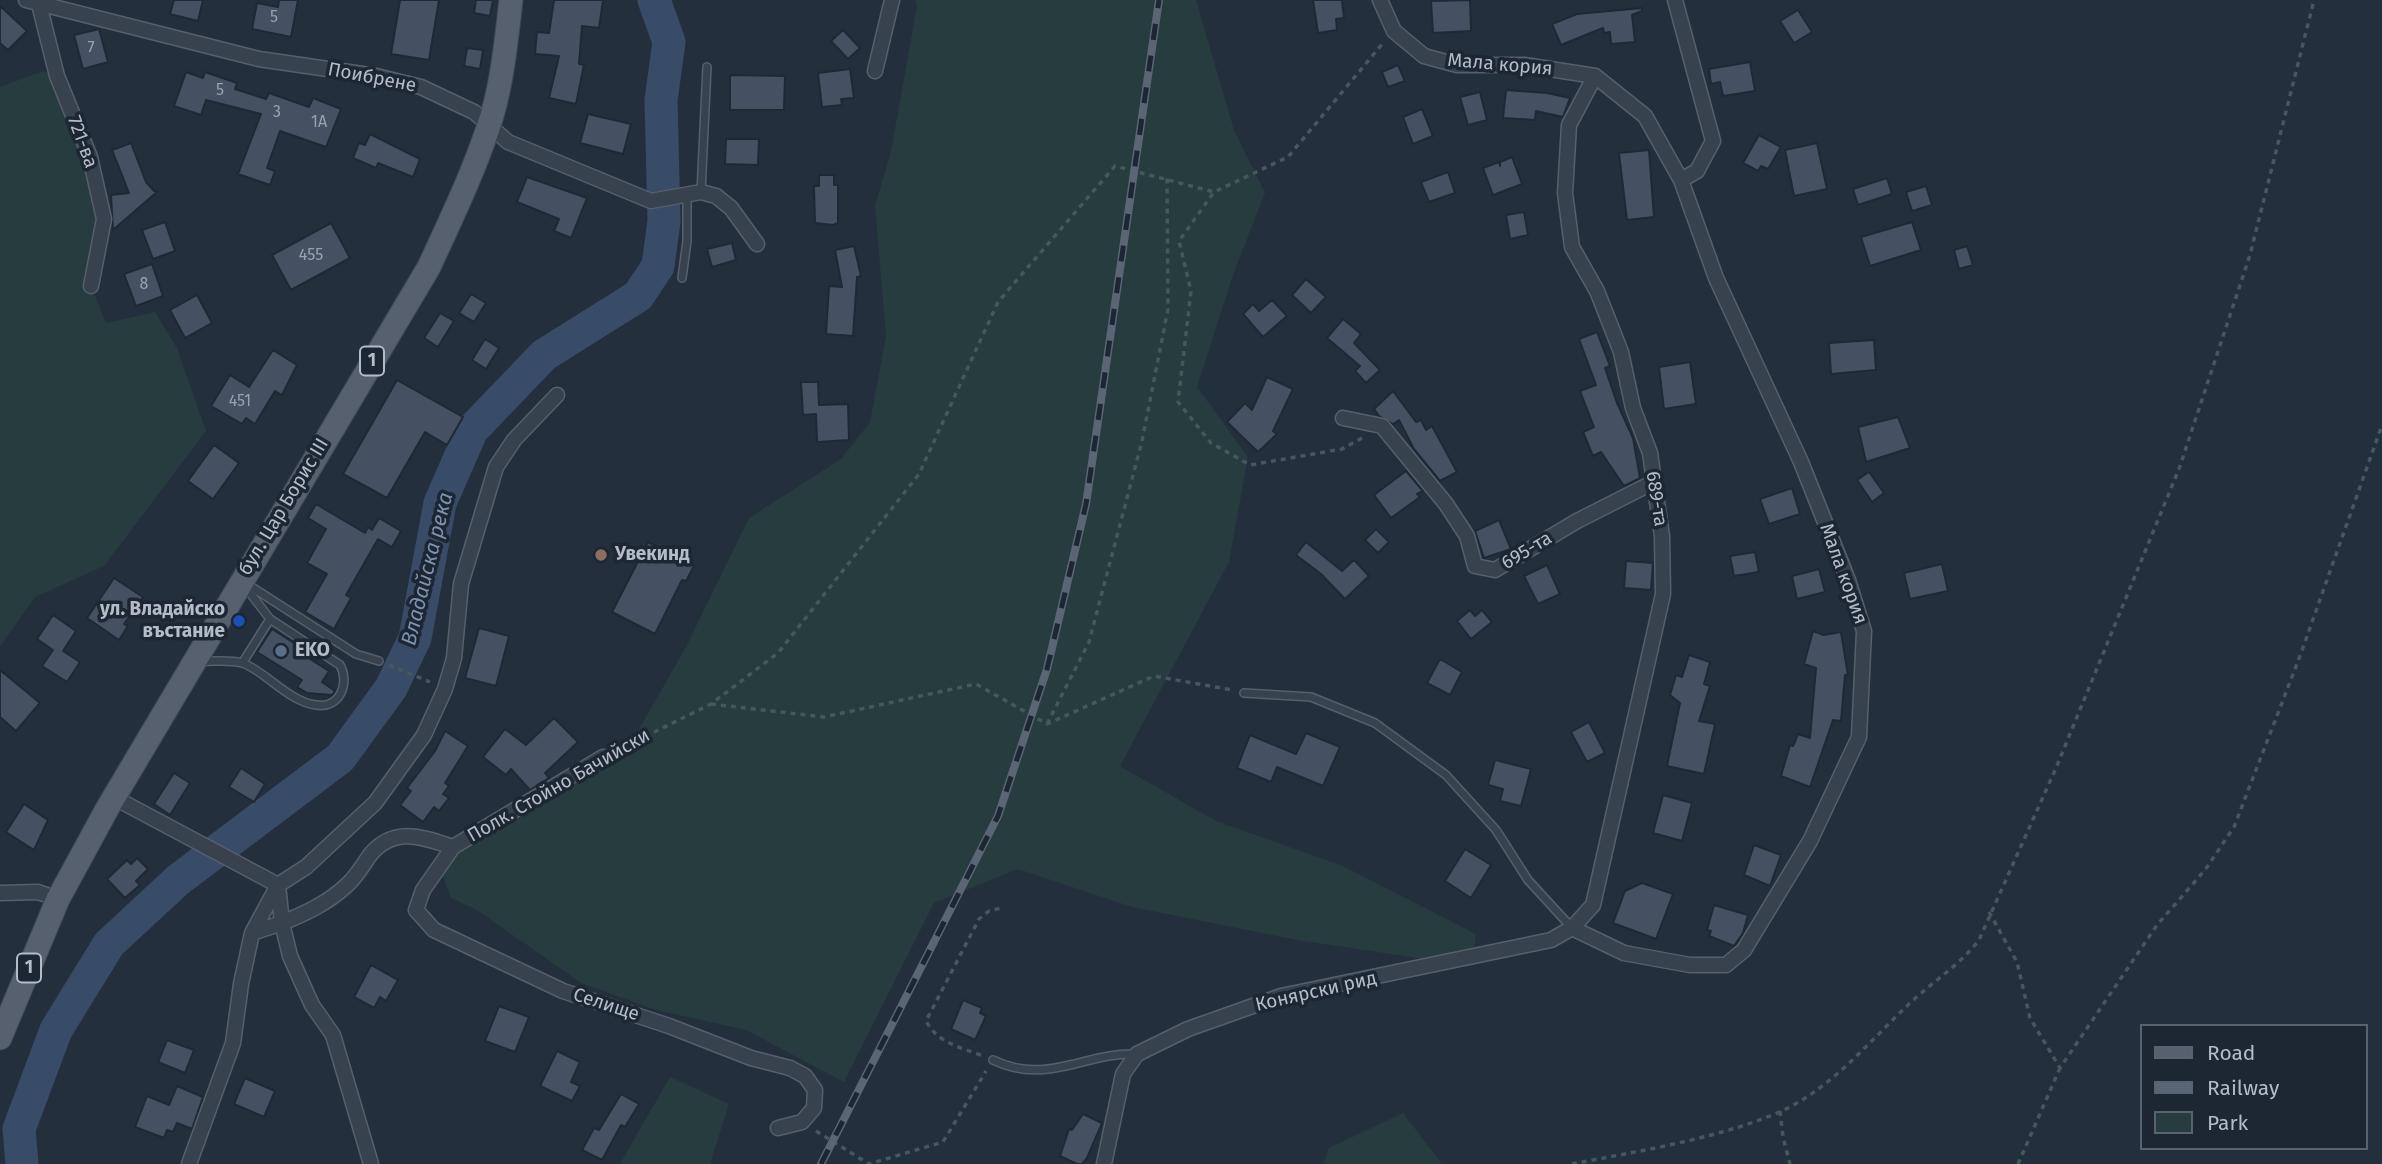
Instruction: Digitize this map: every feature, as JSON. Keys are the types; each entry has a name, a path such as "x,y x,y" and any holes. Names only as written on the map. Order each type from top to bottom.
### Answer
{"main road":[{"name":"бул. Цар Борис III","path":"0,1038 58,899 113,797 429,267 462,198 489,125 506,42 511,0"}],"street":[{"path":"875,71 892,0"},
{"name":"Мала кория","path":"1380,0 1394,31 1424,56 1457,65 1524,65 1595,76 1645,116 1681,180 1716,278 1801,462 1864,631 1859,737 1810,841 1744,950 1726,965 1690,965 1624,953 1572,928"},
{"path":"1675,0 1713,141 1697,171 1681,180"},
{"name":"Поибрене","path":"34,2 258,59 376,76 421,87 474,112 508,142 650,201 694,193"},
{"name":"721-ва","path":"34,2 57,76 90,157 104,219 91,286"},
{"name":"689-та","path":"1572,928 1593,905 1662,594 1662,536 1652,483 1650,453 1633,408 1620,352 1597,291 1572,247 1564,193 1569,125 1595,76"},
{"path":"694,193 716,196 731,208 757,244"},
{"path":"189,1164 233,1043 241,984 252,933 278,885 306,867 375,803 424,735 445,689 454,658 461,584 496,467 514,440 557,395"},
{"path":"1343,418 1382,426"},
{"name":"695-та","path":"1382,426 1467,536 1475,566 1495,570 1577,521 1652,483"},
{"name":"Полк. Стойно Бачийски","path":"252,933 321,906 350,884 386,839 402,835 412,836 453,847 603,757"},
{"path":"113,797 278,885"},
{"name":"Селище","path":"453,847 423,890 416,910 434,930 563,991 669,1026 751,1058 790,1068 805,1076 815,1090 814,1108 802,1122"},
{"path":"278,885 282,923 290,956 312,1005 333,1035 371,1164"},
{"path":"0,893 38,892 58,899"},
{"name":"Конярски рид","path":"1137,1054 1188,1028 1281,996 1551,940 1572,928"},
{"path":"1104,1164 1123,1074 1137,1054"},
{"path":"778,1128 802,1122"}],"lane":[{"path":"682,278 707,67"},
{"path":"193,661 243,662 314,705 332,703 343,690 344,672 334,658 270,619 240,580"},
{"path":"240,580 356,654 379,661"},
{"path":"243,662 270,619"},
{"path":"1244,692 1311,697 1375,723 1446,775 1496,830 1528,880 1572,928"},
{"path":"993,1060 1048,1070 1072,1067 1112,1053 1137,1054"}],"path":[{"path":"1572,1164 1708,1134 1780,1111 1829,1081 1911,1002 1966,956 1979,940 1989,912 2056,768 2179,469 2250,255 2314,0"},
{"path":"1382,426 1342,449 1250,465 1211,443 1178,402 1191,291 1179,242 1214,192 1288,157 1394,31"},
{"name":"Полк. Стойно Бачийски","path":"603,757 710,704 778,653 919,474 998,302 1115,166 1167,178"},
{"path":"1048,724 1089,642 1142,441 1168,309 1167,178 1214,192"},
{"path":"2018,1164 2060,1068 2157,925 2205,870 2234,827 2300,656 2382,425"},
{"path":"379,661 419,677"},
{"path":"1048,724 1154,676 1244,692"},
{"path":"710,704 824,717 976,684 1048,724"},
{"path":"802,1122 869,1164 943,1142 993,1060 947,1043 933,1033 926,1021 979,919 989,911 1001,908"},
{"path":"1989,912 2017,962 2030,1018 2060,1068"},
{"path":"1780,1111 1790,1164"}],"green space":[{"path":"915,0 1196,0 1234,130 1265,193 1234,272 1197,387 1248,457 1229,562 1120,766 1216,821 1343,866 1476,934 1472,966 1297,940 1132,907 1018,869 934,903 844,1082 746,1030 656,1010 581,983 477,910 451,898 442,874 461,845 630,745 686,647 749,518 841,459 870,422 886,336 875,206 891,151 917,6"},
{"path":"43,71 57,76 104,219 91,286 106,323 155,312 177,348 206,431 104,566 35,597 0,646 0,87"},
{"path":"670,1077 729,1104 710,1164 620,1164"},
{"path":"1403,1113 1442,1164 1323,1164 1329,1148"}],"building":[{"path":"174,0 203,0 198,21 170,14"},
{"path":"279,0 298,0 291,37 252,29 257,3 278,7"},
{"path":"400,0 439,0 429,60 391,54"},
{"path":"476,0 493,0 490,16 474,13"},
{"path":"554,0 603,0 599,28 582,26 579,64 584,65 576,104 549,98 559,56 535,54 537,32 549,33"},
{"path":"1313,0 1342,0 1344,18 1336,19 1337,30 1318,33"},
{"path":"1470,0 1471,31 1433,33 1431,1"},
{"path":"0,6 27,31 8,50 0,43"},
{"path":"1642,8 1642,11 1632,15 1635,42 1611,44 1610,32 1604,33 1603,28 1561,45 1552,24 1577,14"},
{"path":"1798,10 1812,32 1794,43 1780,21"},
{"path":"99,29 108,62 83,69 74,35"},
{"path":"843,30 860,48 848,59 831,41"},
{"path":"467,48 483,50 480,69 464,66"},
{"path":"1750,62 1755,91 1723,96 1720,82 1711,84 1709,69"},
{"path":"1398,65 1405,81 1388,87 1382,72"},
{"path":"850,69 854,98 841,99 842,105 822,107 818,73"},
{"path":"186,72 203,78 205,72 237,83 235,89 266,99 269,93 309,107 313,98 341,109 326,147 280,131 267,168 275,171 270,185 238,174 261,114 206,100 201,115 174,106"},
{"path":"730,75 785,76 784,110 730,110"},
{"path":"1506,90 1547,93 1570,98 1563,117 1536,111 1535,120 1503,118"},
{"path":"1480,92 1487,120 1468,125 1460,97"},
{"path":"1422,109 1433,136 1413,144 1403,117"},
{"path":"588,114 631,124 623,154 580,143"},
{"path":"370,134 420,159 413,177 378,163 376,168 353,158 359,143 365,145"},
{"path":"1759,135 1781,147 1768,169 1761,166 1758,171 1743,163"},
{"path":"726,139 759,139 758,165 725,164"},
{"path":"131,143 146,182 154,191 158,191 113,230 111,195 129,193 112,150"},
{"path":"1817,143 1827,189 1794,196 1785,150"},
{"path":"1649,150 1654,217 1627,220 1619,153"},
{"path":"1512,157 1522,184 1493,195 1483,168 1499,162 1500,166 1500,162"},
{"path":"1448,172 1455,193 1429,202 1421,182"},
{"path":"819,175 834,175 834,185 838,185 838,223 833,225 815,223 814,186 819,186"},
{"path":"527,177 587,198 571,238 554,231 559,219 517,202"},
{"path":"1887,178 1892,194 1858,205 1853,189"},
{"path":"1926,186 1932,205 1912,211 1906,192"},
{"path":"1524,212 1528,235 1510,239 1506,215"},
{"path":"165,222 175,251 153,259 142,230"},
{"path":"1912,222 1921,250 1870,266 1861,237"},
{"path":"331,223 350,258 291,290 272,255"},
{"path":"732,243 736,260 712,267 707,249"},
{"path":"854,246 861,276 857,277 853,336 826,334 829,286 842,287 835,250"},
{"path":"1967,246 1973,265 1959,269 1954,250"},
{"path":"152,264 163,296 136,306 124,274"},
{"path":"1306,279 1326,297 1311,313 1292,295"},
{"path":"471,294 486,303 474,322 459,313"},
{"path":"197,295 212,323 185,338 170,310"},
{"path":"1272,300 1287,316 1263,337 1243,314 1253,304 1259,311"},
{"path":"440,313 454,321 438,347 424,338"},
{"path":"1343,319 1361,334 1354,343 1380,370 1366,383 1355,371 1360,366 1327,338"},
{"path":"1597,332 1610,366 1605,368 1633,438 1640,478 1624,486 1601,452 1593,456 1583,432 1594,427 1580,391 1596,385 1579,339"},
{"path":"485,339 499,348 486,369 472,360"},
{"path":"1874,340 1876,370 1831,374 1829,343"},
{"path":"273,350 297,365 282,395 275,391 255,424 246,418 242,424 211,406 230,375 249,387"},
{"path":"1690,362 1696,404 1664,409 1659,367"},
{"path":"1267,377 1293,389 1273,431 1277,434 1258,452 1227,422 1245,403 1252,410"},
{"path":"397,380 463,417 447,445 425,432 387,498 343,474"},
{"path":"801,382 818,382 819,405 848,404 849,440 817,442 816,414 803,415"},
{"path":"1393,391 1416,422 1421,420 1426,430 1432,426 1457,472 1440,481 1414,449 1399,420 1393,424 1379,416 1374,409"},
{"path":"1898,417 1910,448 1866,462 1858,427"},
{"path":"214,445 239,463 213,499 188,481"},
{"path":"1406,471 1423,491 1417,494 1420,497 1391,518 1374,495"},
{"path":"1869,472 1884,493 1872,502 1857,480"},
{"path":"1792,488 1800,514 1769,524 1760,499"},
{"path":"316,504 365,533 368,527 372,530 379,518 401,531 392,547 378,539 346,595 351,598 334,629 305,612 327,574 307,563 326,529 308,518"},
{"path":"1499,520 1511,549 1484,558 1475,531"},
{"path":"1376,529 1389,542 1378,553 1365,540"},
{"path":"648,542 694,566 686,581 682,580 655,634 612,612"},
{"path":"1306,542 1342,571 1354,560 1369,576 1345,599 1321,574 1296,555"},
{"path":"1755,552 1759,572 1734,576 1730,556"},
{"path":"1626,561 1653,563 1651,590 1624,588"},
{"path":"1942,564 1948,591 1910,599 1904,573"},
{"path":"1547,565 1560,594 1538,604 1524,576"},
{"path":"1819,569 1825,592 1797,599 1792,576"},
{"path":"114,578 143,597 124,624 128,626 119,640 87,618"},
{"path":"1470,610 1475,616 1482,610 1492,622 1471,639 1457,621"},
{"path":"53,615 76,631 63,651 80,662 67,682 42,666 53,650 37,639"},
{"path":"479,628 509,636 496,686 465,678"},
{"path":"272,629 305,650 302,654 329,671 322,682 335,691 332,695 307,693 297,687 302,680 257,652"},
{"path":"1813,631 1824,635 1841,632 1848,676 1845,675 1841,721 1833,720 1810,787 1781,776 1790,745 1793,746 1798,734 1810,738 1816,668 1804,664"},
{"path":"1689,655 1710,662 1704,684 1710,686 1699,721 1715,724 1704,774 1667,766 1680,703 1670,695 1676,675 1682,677"},
{"path":"1440,659 1462,672 1450,695 1427,683"},
{"path":"0,670 40,703 16,731 0,717"},
{"path":"554,718 578,742 545,773 549,778 530,790 511,769 506,775 483,757 505,729 526,745"},
{"path":"1589,722 1605,753 1587,762 1571,732"},
{"path":"445,731 468,746 445,783 449,786 443,794 449,798 439,811 434,807 423,822 400,805 411,791 407,788 435,751"},
{"path":"1306,733 1340,747 1323,786 1277,767 1271,782 1237,768 1250,735 1296,754"},
{"path":"1495,760 1531,769 1521,806 1500,801 1503,789 1488,785"},
{"path":"241,768 265,784 254,802 229,787"},
{"path":"174,773 190,783 170,815 154,804"},
{"path":"1663,795 1692,803 1682,841 1653,833"},
{"path":"24,804 48,820 34,850 6,832"},
{"path":"1754,845 1781,855 1770,886 1744,875"},
{"path":"1465,849 1491,865 1471,898 1445,881"},
{"path":"137,858 148,869 136,881 140,885 125,898 107,879 127,860 131,864"},
{"path":"1642,883 1673,894 1656,939 1613,923 1625,891"},
{"path":"1714,905 1748,915 1743,933 1734,946 1709,936 1711,931 1707,930"},
{"path":"371,965 398,980 386,1001 380,997 374,1008 354,997"},
{"path":"963,1000 982,1008 980,1013 986,1016 975,1040 951,1029"},
{"path":"499,1006 529,1017 515,1052 485,1041"},
{"path":"167,1040 194,1050 185,1073 158,1062"},
{"path":"557,1051 580,1062 571,1082 580,1086 572,1101 540,1086"},
{"path":"245,1078 275,1091 264,1117 234,1104"},
{"path":"177,1086 203,1097 192,1129 177,1123 173,1132 167,1130 164,1138 135,1127 147,1096 169,1105"},
{"path":"621,1094 639,1104 625,1127 621,1125 602,1160 582,1150 594,1128 599,1130"},
{"path":"1083,1114 1102,1123 1087,1158 1082,1164 1077,1164 1060,1156 1069,1129 1072,1130"}],"waterway":[{"name":"Владайска река","path":"22,1164 19,1129 56,1030 109,944 178,880 340,758 391,688 415,638 440,503 472,430 544,355 638,296 658,266 664,221 661,100 669,42 654,0"}],"railway":[{"path":"821,1164 998,816 1047,669 1086,504 1159,0"}],"place":[{"name":"Увекинд","path":"601,555"},
{"name":"ул. Владайско въстание","path":"239,621"},
{"name":"EKO","path":"281,651"}]}
